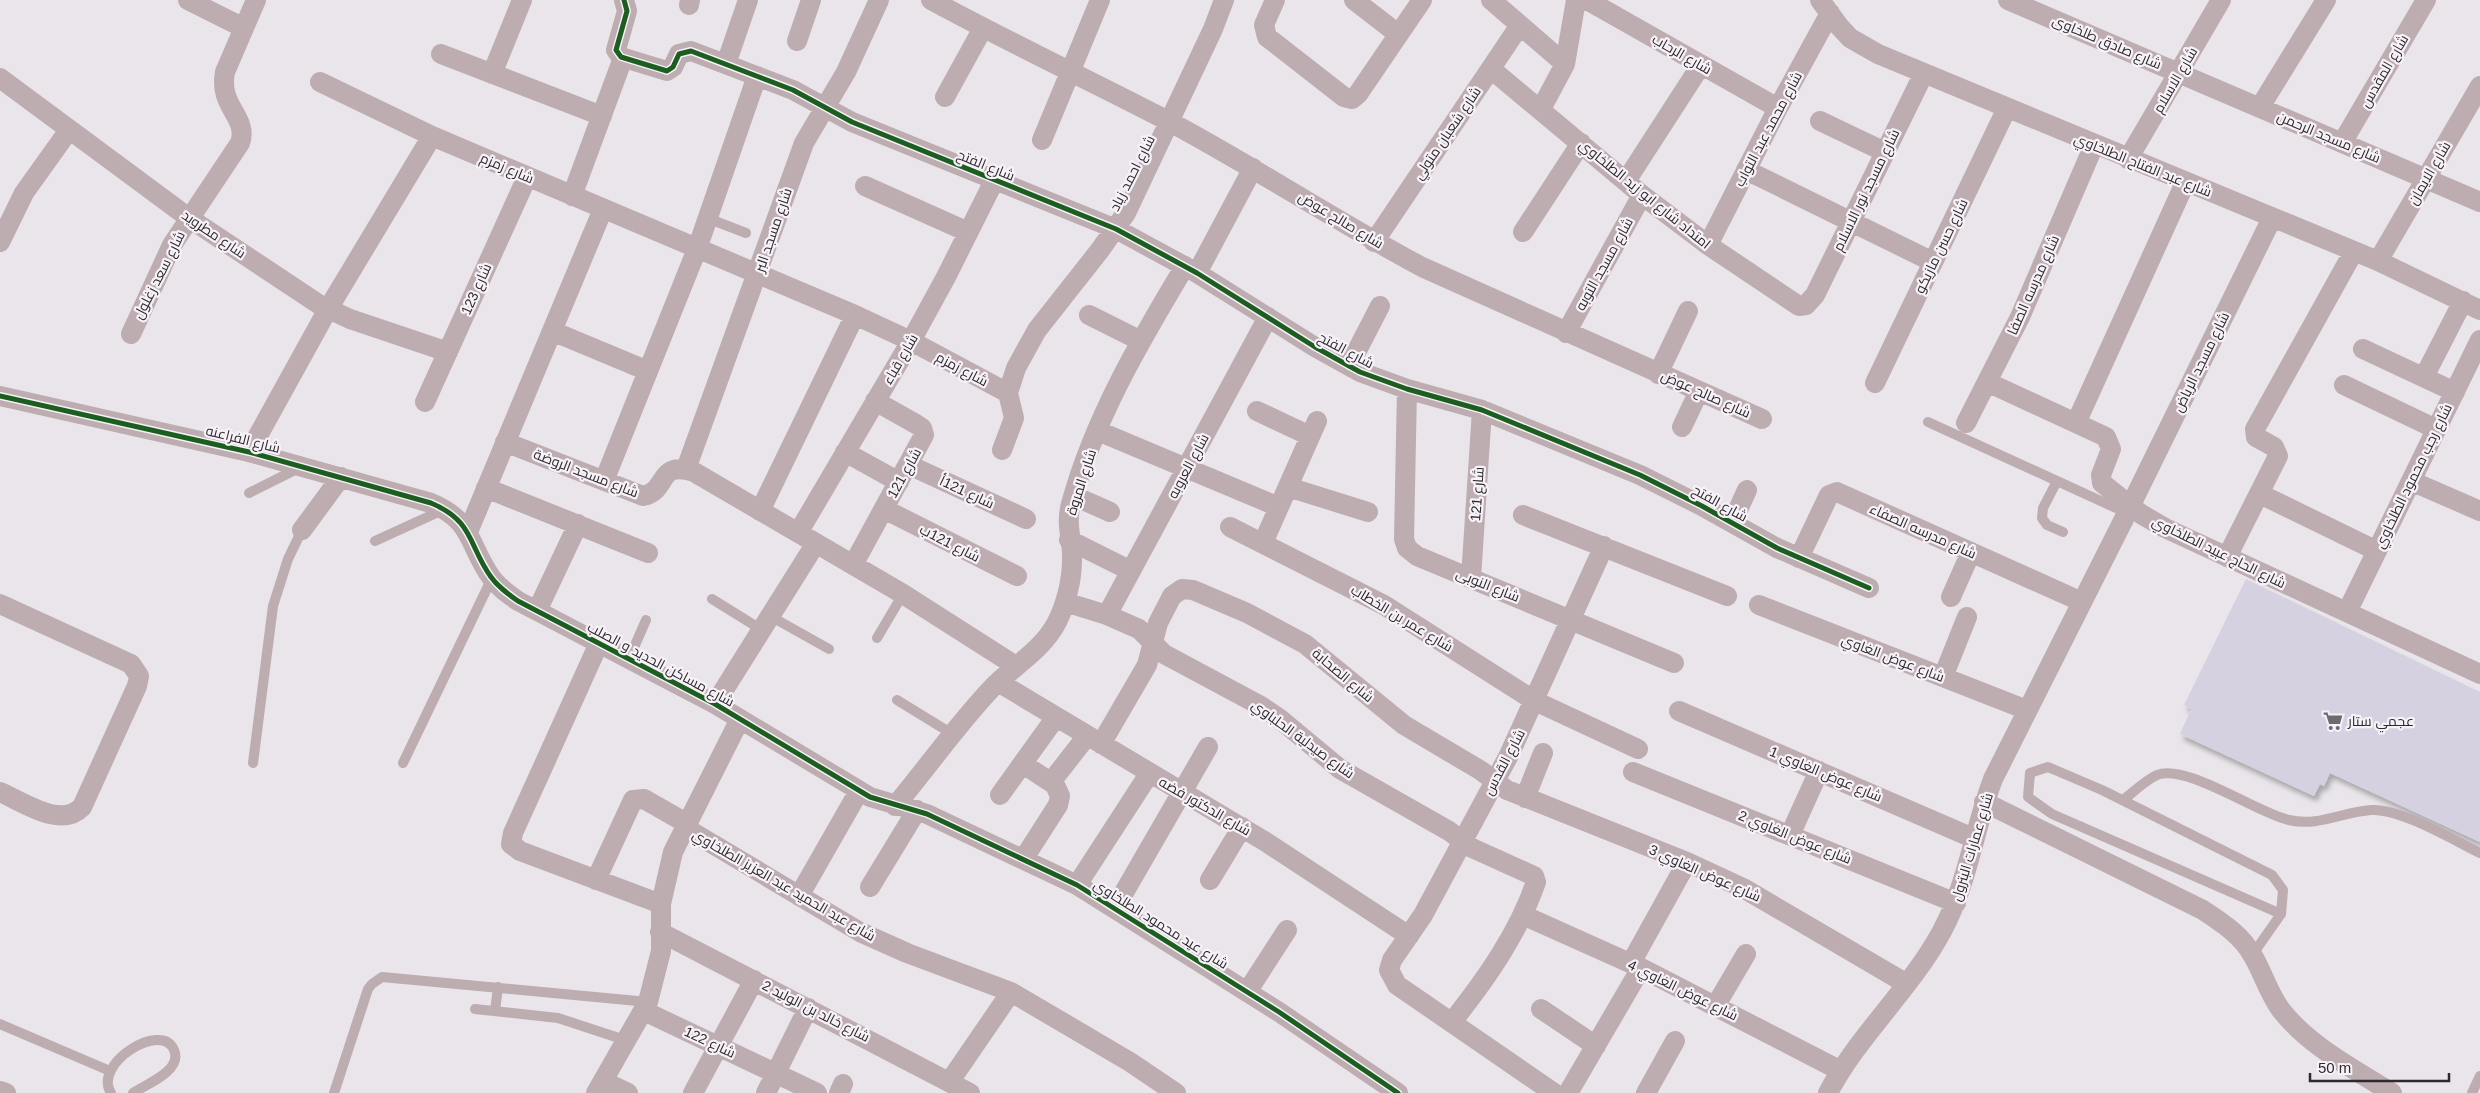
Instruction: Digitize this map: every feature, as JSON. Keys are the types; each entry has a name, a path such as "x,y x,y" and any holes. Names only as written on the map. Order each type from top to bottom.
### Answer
{"street":[{"path":"188,0 244,28 256,0"},
{"path":"492,74 522,0"},
{"path":"572,196 623,58 618,56 616,50 627,11 624,0"},
{"path":"726,64 748,0"},
{"path":"797,41 810,0"},
{"name":"شارع مسجد البر","path":"686,469 800,155 824,107 846,72 879,0"},
{"name":"شارع صالح عوض","path":"931,0 982,28 1170,122 1253,168 1374,242 1463,287 1762,419"},
{"path":"1042,140 1100,0"},
{"name":"شارع احمد زياد","path":"1008,393 1016,368 1037,330 1116,229 1135,197 1224,0"},
{"path":"1274,0 1264,25 1267,37 1348,99 1356,97 1422,0"},
{"path":"1354,0 1398,34"},
{"path":"1491,0 1565,64"},
{"path":"1541,109 1565,64 1576,0"},
{"name":"شارع الرحاب","path":"1587,0 1778,108"},
{"name":"شارع صادق طلخاوى","path":"2008,0 2179,72"},
{"name":"شارع الاسلام","path":"2128,159 2221,0"},
{"path":"2260,107 2326,0"},
{"name":"شارع المقدس","path":"2342,142 2426,0"},
{"name":"شارع عبد الفتاح الطلخاوي","path":"1825,7 1839,26 1863,47 2094,145 2378,261 2472,306"},
{"name":"شارع محمد عبد التواب","path":"1708,245 1778,108 1825,7"},
{"name":"شارع شعبان متولي","path":"1374,242 1520,25"},
{"name":"شارع سعد زغلول","path":"131,334 157,274 189,218 240,143 243,135 238,118 227,103 223,82 244,28"},
{"path":"945,97 982,28"},
{"name":"شارع الفتح","path":"623,58 667,71 673,67 679,54 687,51 793,90 852,122 1116,229 1191,270 1349,366 1383,382 1482,410 1640,475 1799,558 1869,588"},
{"path":"441,54 602,116"},
{"path":"1626,181 1701,65"},
{"name":"امتداد شارع ابو زيد الطلخاوي","path":"1491,69 1642,195 1708,245 1793,304 1806,305"},
{"name":"شارع مسجد الرحمن","path":"2179,72 2480,202"},
{"name":"شارع مسجد نور الاسلام","path":"1806,305 1815,295 1924,73"},
{"path":"604,481 697,249 757,76"},
{"name":"شارع مطرويد","path":"0,78 189,218 328,309 350,319 448,352"},
{"name":"شارع زمزم","path":"320,82 432,136 855,315 910,341 1008,393"},
{"name":"شارع الايمان","path":"2378,261 2480,86"},
{"name":"شارع حسن مازيكو","path":"1875,383 2007,108"},
{"path":"1820,121 1885,152"},
{"path":"0,242 9,202 69,130"},
{"path":"249,452 328,309 432,136"},
{"path":"1523,232 1581,143"},
{"name":"شارع مدرسه الصفا","path":"1966,423 2024,309 2094,145"},
{"name":"شارع المروة","path":"895,806 998,682 1039,646 1049,634 1065,602 1072,560 1067,528 1074,496 1098,431 1141,341 1191,270 1253,168"},
{"path":"1746,170 1933,262"},
{"name":"شارع 123","path":"425,402 527,177"},
{"name":"شارع قباء","path":"798,533 910,341 994,181"},
{"path":"2076,423 2185,182"},
{"path":"865,186 968,232"},
{"name":"شارع مسجد التوبه","path":"1566,333 1642,195"},
{"path":"468,532 603,209"},
{"name":"شارع مسجد الرياض","path":"2129,509 2272,218"},
{"path":"2227,557 2260,494 2278,453 2274,447 2258,439 2255,429 2354,251"},
{"path":"1349,366 1380,306"},
{"path":"2424,377 2472,306"},
{"path":"1658,374 1688,311"},
{"path":"760,511 855,315"},
{"path":"1089,315 1141,341"},
{"name":"شارع العروبه","path":"1107,615 1268,317"},
{"path":"552,331 648,372"},
{"name":"شارع رجب محمود الطلخاوي","path":"2347,612 2480,340"},
{"path":"2364,348 2454,392"},
{"name":"شارع الحاج عبيد الطلخاوي","path":"1987,382 2102,434 2109,440 2111,449 2101,474 2102,483 2129,509 2227,557 2480,674"},
{"path":"2344,385 2436,429"},
{"name":"شارع النوبى","path":"1407,389 1404,539 1407,548 1417,556 1674,663"},
{"path":"1682,427 1699,391"},
{"path":"1002,450 1014,418 1008,393"},
{"name":"شارع الفراعنه","path":"0,396 249,452 431,502 446,509 458,519 468,532"},
{"name":"شارع 121","path":"854,565 924,439 924,431 916,424 875,401"},
{"name":"شارع 121","path":"1472,578 1482,410"},
{"path":"1257,411 1314,429 1263,543"},
{"path":"1098,431 1280,507"},
{"name":"شارع مسجد الروضة","path":"505,442 643,496 651,494 657,489 664,475 670,470 686,469"},
{"path":"845,452 899,482"},
{"name":"شارع 121أ","path":"909,465 1026,519"},
{"path":"686,469 903,594 1016,666"},
{"path":"302,530 341,477"},
{"path":"2411,482 2480,511"},
{"path":"1288,487 1368,512"},
{"path":"486,488 648,553"},
{"path":"1732,522 1747,490"},
{"name":"شارع مدرسه الصفاء","path":"1799,558 1829,495 1837,492 2082,602"},
{"path":"2260,494 2377,551"},
{"path":"1074,496 1110,512"},
{"name":"شارع 121ب","path":"884,509 1017,576"},
{"name":"شارع عمارات البترول","path":"1828,1093 1841,1071 1907,984 1942,931 1956,903 1984,802 2027,710 2129,509"},
{"path":"1523,515 1727,596"},
{"path":"537,610 578,524"},
{"name":"شارع عمر بن الخطاب","path":"1230,526 1384,605 1535,701 1638,749"},
{"name":"شارع مساكن الحديد و الصلب","path":"468,532 492,578 504,591 715,704 858,791 895,806"},
{"path":"1069,540 1131,571"},
{"path":"715,704 816,543"},
{"name":"شارع القدس","path":"1452,1022 1398,984 1389,970 1392,960 1409,936 1496,781 1535,701 1604,546"},
{"path":"1951,597 1971,552"},
{"name":"شارع الصحابة","path":"1153,643 1162,614 1172,596 1182,589 1199,592 1247,613 1305,644 1404,725 1496,781"},
{"name":"شارع صيدلية الحلباوي","path":"1065,602 1107,615 1139,629 1164,654 1261,706 1340,769 1449,831 1472,848 1534,876 1536,882 1522,915"},
{"path":"0,604 127,662 138,671 139,681 82,807 77,812 70,816 56,817 0,792"},
{"name":"شارع عوض الغاوي","path":"1760,605 2027,710"},
{"path":"1943,677 1967,617"},
{"path":"599,643 511,840 514,847 520,851 661,904"},
{"path":"1051,782 1094,740 1143,673 1150,658 1153,643"},
{"name":"شارع الدكتور فضه","path":"998,682 1149,774 1242,827 1409,936"},
{"name":"شارع عوض الغاوي 1","path":"1679,711 1973,838"},
{"path":"1000,795 1056,717"},
{"path":"628,1093 599,1087 646,1006 661,951 661,904 673,852 740,719"},
{"path":"1115,908 1208,747"},
{"path":"1525,798 1544,753"},
{"path":"1023,764 1051,782 1060,792 1060,801 1024,858"},
{"path":"1790,835 1819,771"},
{"name":"شارع عوض الغاوي 2","path":"1634,772 1956,903"},
{"path":"1077,886 1149,774"},
{"name":"شارع عوض الغاوي 3","path":"1496,781 1507,790 1525,798 1687,862 1770,902 1907,984"},
{"path":"799,896 858,791"},
{"name":"شارع عبد الحميد عبد العزيز الطلخاوي","path":"596,880 633,800 644,799 799,896 883,943 1011,992 1130,1062 1176,1093"},
{"path":"1984,802 2203,910 2230,929 2253,954 2281,1010 2300,1030 2326,1051 2392,1093"},
{"name":"شارع عيد محمود الطلخاوي","path":"895,806 917,810 1024,858 1077,886 1247,992 1398,1093"},
{"path":"870,887 917,810"},
{"path":"1210,880 1242,827"},
{"path":"1568,1093 1596,1046 1687,862"},
{"path":"1522,915 1499,958 1452,1022 1554,1093"},
{"name":"شارع عوض الغاوي 4","path":"1522,915 1636,966 1716,1005 1841,1071"},
{"path":"1247,992 1287,930"},
{"name":"شارع خالد بن الوليد 2","path":"660,932 970,1093"},
{"path":"1716,1005 1746,954"},
{"path":"693,1093 754,980"},
{"path":"950,1081 1011,992"},
{"name":"شارع 122","path":"646,1006 718,1046 817,1093"},
{"path":"766,1093 808,1008"},
{"path":"1541,1010 1596,1046"},
{"path":"1646,1093 1675,1042"},
{"path":"0,1091 6,1093"}],"lane":[{"path":"707,218 746,233"},
{"path":"1928,422 2057,481 2129,509"},
{"path":"249,493 302,466"},
{"path":"2057,481 2043,508 2042,518 2047,525 2063,532"},
{"path":"376,541 446,509"},
{"path":"253,763 273,606 288,559 302,530"},
{"path":"404,763 492,578"},
{"path":"877,638 903,594"},
{"path":"712,599 829,650"},
{"path":"629,659 646,620"},
{"path":"897,700 954,735"},
{"path":"2253,954 2281,914 2283,890 2272,875 2124,800 2048,767 2030,773 2028,797 2052,814 2281,914"},
{"path":"2124,800 2146,781 2159,774 2186,776 2288,820 2316,821 2372,810 2392,812 2480,853"},
{"path":"334,1093 368,989 376,980 388,976 498,987 646,1006"},
{"path":"494,1011 498,987"},
{"path":"475,1009 558,1018 625,1040"},
{"path":"0,1024 110,1072"},
{"path":"111,1093 107,1087 110,1072 122,1057 138,1046 157,1039 166,1040 172,1045 175,1053 175,1061 172,1068 139,1092"},
{"path":"2472,1093 2480,1076"}],"building":[{"name":"عجمي ستار","path":"2246,579 2480,692 2480,842 2330,773 2324,786 2320,784 2314,796 2180,734 2191,709 2184,705"}],"cycle path":[{"path":"624,0 627,11 616,50 621,57 667,71 673,67 679,54 691,51 793,90 852,122 1116,229 1197,273 1315,347 1360,372 1407,389 1482,410 1640,475 1702,506 1777,548 1869,588"},
{"path":"0,396 249,452 431,503 445,510 463,526 491,577 518,601 715,704 870,797 927,814 1077,885 1279,1012 1398,1093"}],"place":[{"name":"عجمي ستار","path":"2333,721"}]}
